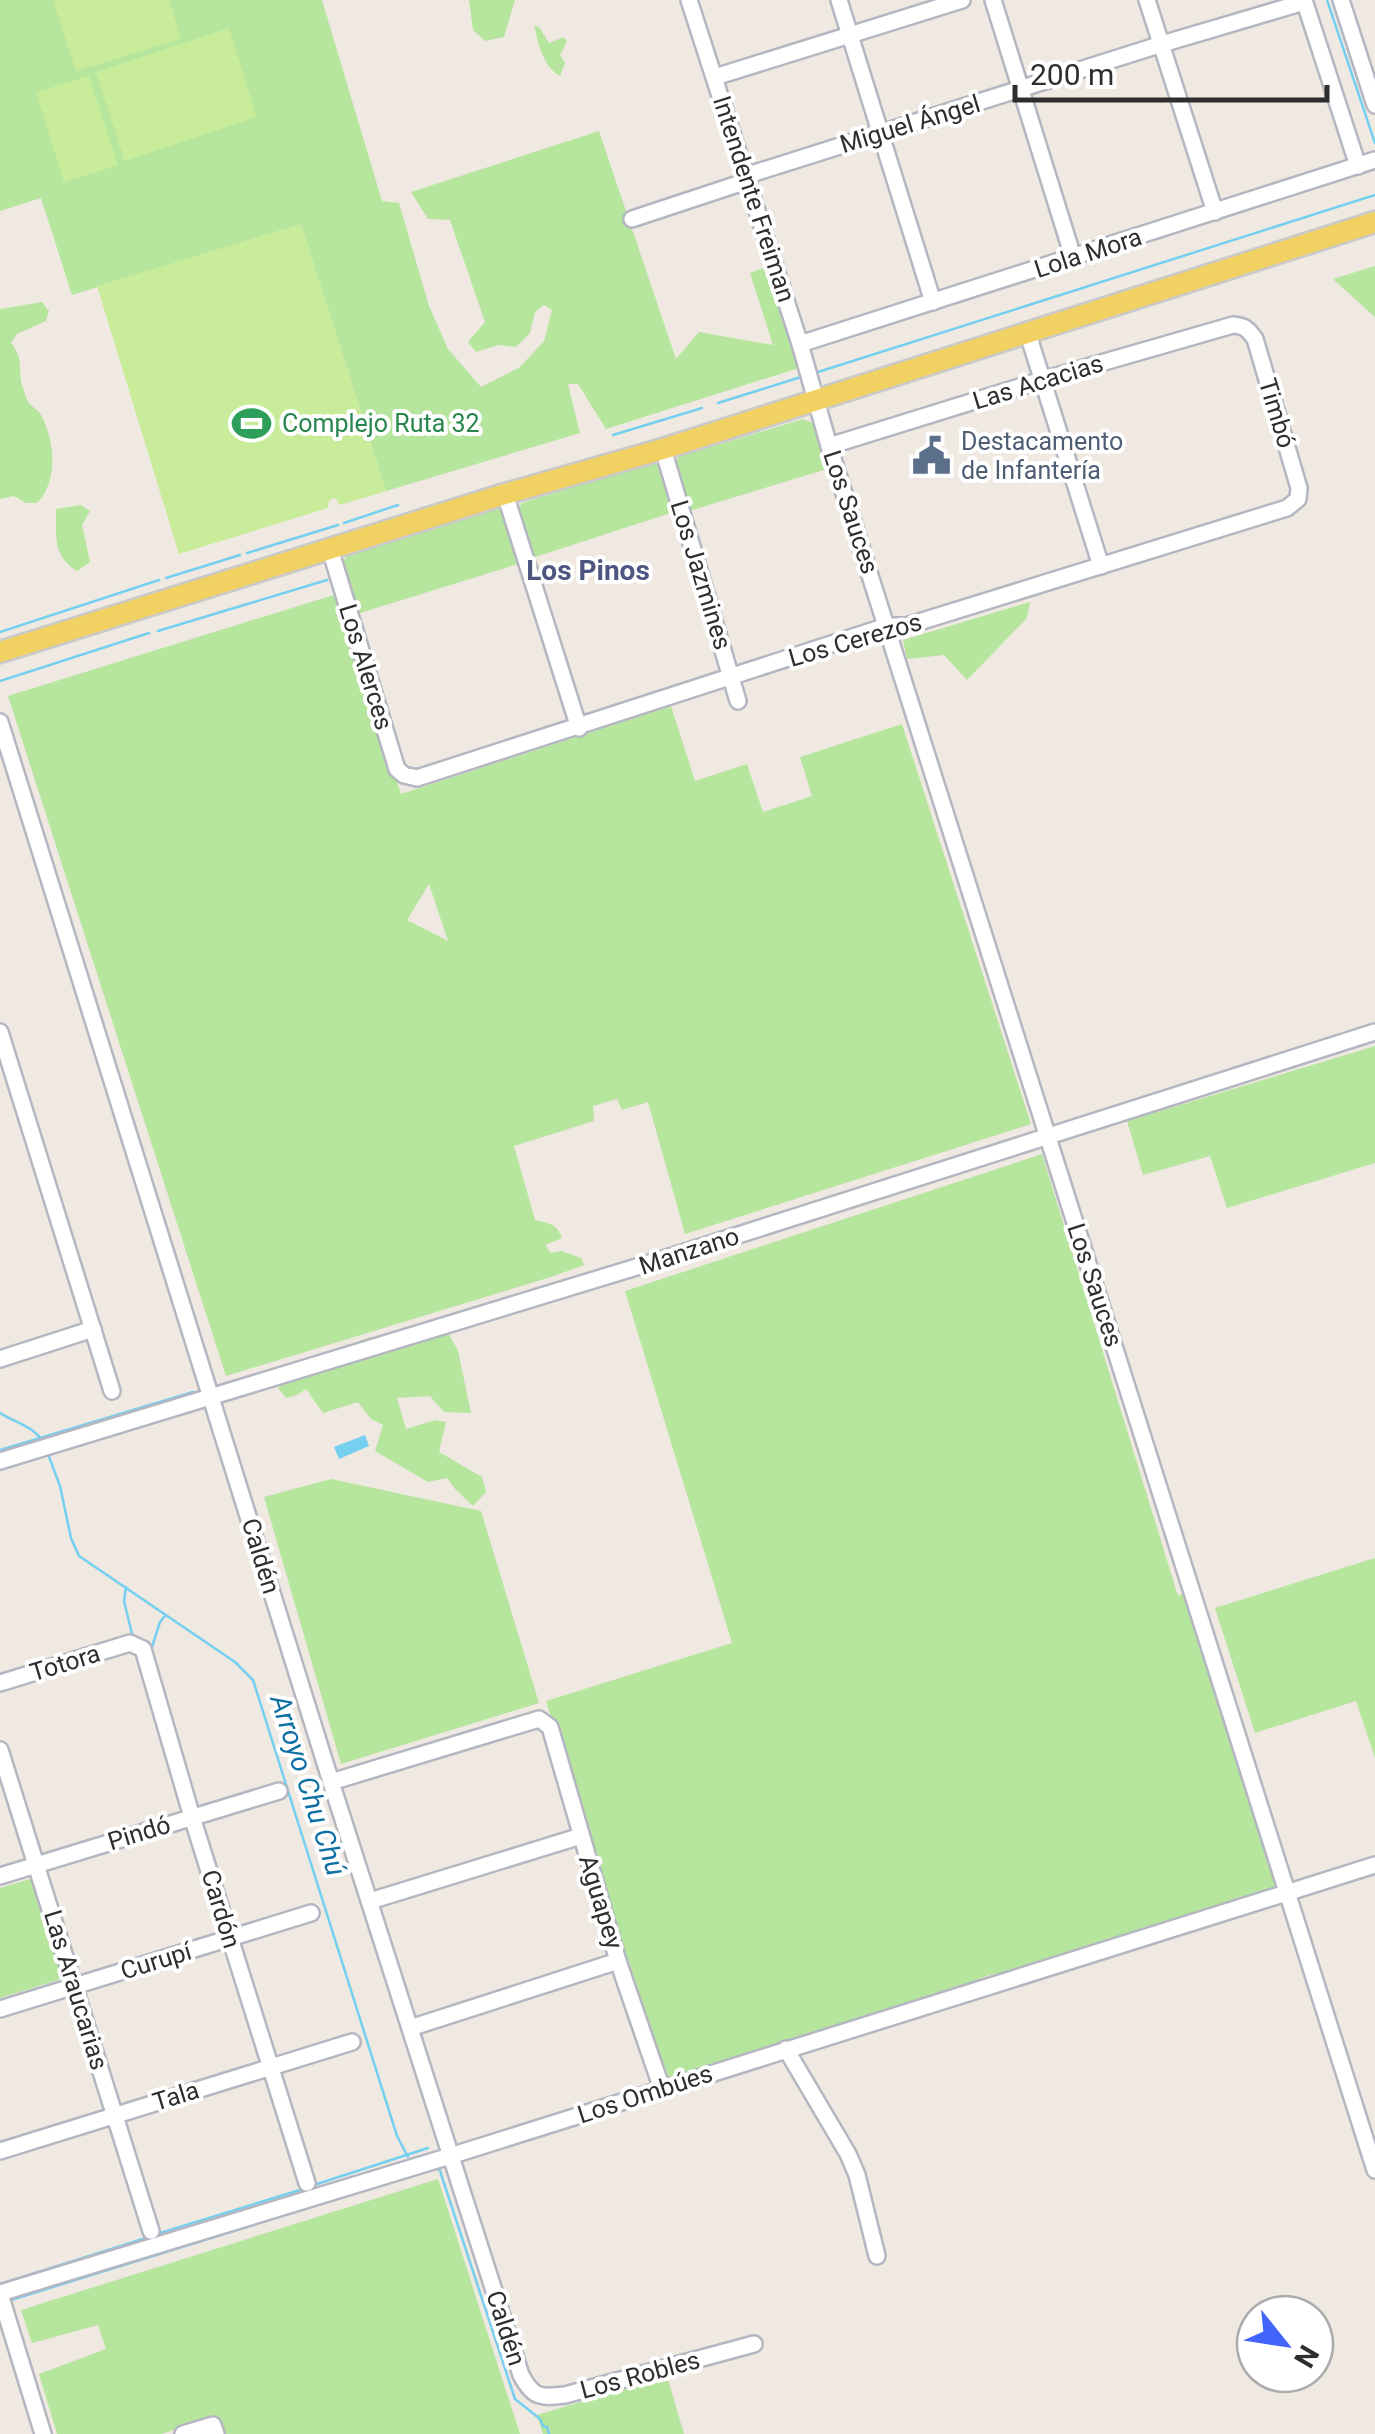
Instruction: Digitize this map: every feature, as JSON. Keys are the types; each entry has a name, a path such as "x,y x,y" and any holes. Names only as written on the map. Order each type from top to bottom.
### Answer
{"main road":[{"path":"0,652 505,494 663,449 1375,222"}],"street":[{"name":"Intendente Freiman","path":"689,0 815,399"},
{"path":"838,0 932,302"},
{"path":"714,78 962,0"},
{"path":"993,0 1073,257"},
{"path":"1148,0 1215,212"},
{"path":"1341,0 1375,106"},
{"path":"1304,1 1358,166"},
{"name":"Miguel Ángel","path":"632,219 880,134 1304,1"},
{"name":"Lola Mora","path":"800,344 1375,160"},
{"name":"Las Acacias","path":"829,446 1233,325 1248,328"},
{"name":"Timbó","path":"1248,328 1255,339 1299,488 1298,499"},
{"path":"1027,331 1101,566"},
{"name":"Los Sauces","path":"815,399 1375,2170"},
{"name":"Los Jazmines","path":"663,449 738,701"},
{"path":"505,494 579,728"},
{"name":"Los Cerezos","path":"410,778 425,777 579,728 887,626 906,626 1287,508 1298,499"},
{"name":"Los Alerces","path":"330,549 397,769 410,778"},
{"name":"Caldén","path":"0,722 331,1782 520,2375 528,2388"},
{"path":"0,1032 112,1391"},
{"name":"Manzano","path":"0,1461 666,1258 1375,1032"},
{"path":"0,1359 93,1329"},
{"name":"Totora","path":"0,1683 130,1643"},
{"name":"Cardón","path":"130,1643 143,1649 307,2183"},
{"name":"Aguapey","path":"331,1782 538,1719 550,1726 618,1960 662,2089"},
{"name":"Las Araucarias","path":"0,1750 150,2231"},
{"name":"Pindó","path":"0,1876 278,1791"},
{"path":"370,1901 581,1836"},
{"name":"Los Ombúes","path":"0,2294 1375,1864"},
{"name":"Curupí","path":"0,2010 311,1913"},
{"path":"410,2028 618,1960"},
{"name":"Tala","path":"0,2152 352,2042"},
{"path":"786,2050 848,2154 877,2256"},
{"path":"0,2294 44,2434"},
{"name":"Los Robles","path":"528,2388 541,2396 565,2395 754,2344"},
{"path":"184,2434 215,2429"}],"green space":[{"path":"0,0 322,0 382,201 399,203 429,306 448,349 481,387 520,367 544,341 552,310 544,305 535,312 530,333 516,347 499,345 476,352 468,342 485,322 450,220 428,219 411,192 599,131 676,359 699,332 773,345 750,273 764,268 799,368 606,429 578,384 568,384 580,433 386,491 301,224 72,295 41,198 0,211"},
{"path":"53,0 169,0 181,39 76,71"},
{"path":"469,0 515,0 504,37 485,41 473,30"},
{"path":"534,26 539,27 549,43 564,37 567,42 560,55 565,63 560,76 546,61"},
{"path":"229,28 257,117 125,161 96,72"},
{"path":"89,76 118,165 64,182 36,92"},
{"name":"Complejo Ruta 32","path":"301,224 386,491 340,505 335,498 329,500 328,508 179,554 97,286"},
{"path":"1375,266 1375,317 1333,279"},
{"path":"42,302 49,311 46,321 17,334 11,343 18,355 26,398 40,413 51,448 52,472 44,494 37,503 26,503 14,496 0,499 0,309"},
{"path":"803,419 813,423 827,469 689,511 676,467 678,457"},
{"path":"654,461 663,468 674,512 532,558 516,510 522,503"},
{"path":"81,505 90,511 82,525 90,562 77,571 59,551 56,509"},
{"path":"498,509 504,512 521,563 357,614 343,561 348,555"},
{"path":"337,594 401,794 671,706 695,781 747,764 763,812 812,796 800,757 902,724 1031,1124 685,1234 648,1102 622,1110 617,1099 593,1106 594,1121 514,1146 535,1220 555,1227 562,1238 545,1245 551,1253 561,1251 581,1258 584,1265 226,1376 8,696","holes":["429,884 448,941 407,920"]},
{"path":"1030,602 1027,618 967,680 944,655 907,659 903,640"},
{"path":"1375,1046 1375,1163 1227,1208 1210,1156 1143,1175 1127,1121"},
{"path":"1042,1154 1178,1596 1183,1593 1194,1609 1278,1874 1274,1889 1019,1973 987,1976 970,1986 662,2083 546,1701 732,1643 625,1291"},
{"path":"449,1334 458,1351 471,1413 444,1412 430,1396 397,1398 406,1429 436,1420 446,1422 439,1452 482,1477 486,1492 473,1506 447,1478 428,1482 375,1451 383,1425 371,1419 358,1402 323,1413 306,1389 286,1398 278,1388 296,1366 370,1337 398,1347"},
{"path":"331,1479 481,1511 539,1703 341,1764 264,1497"},
{"path":"1375,1558 1375,1758 1356,1701 1255,1733 1215,1608"},
{"path":"33,1878 64,1978 0,1998 0,1888"},
{"path":"438,2179 520,2434 226,2434 219,2417 161,2434 57,2434 39,2374 106,2349 98,2325 32,2343 21,2310"},
{"path":"667,2376 684,2434 543,2434 537,2415"}],"water":[{"path":"365,1435 369,1446 339,1459 334,1447"}],"waterway":[{"name":"Arroyo Chu Chú","path":"1327,0 1375,143"},
{"path":"818,372 1375,195"},
{"path":"718,403 801,377"},
{"path":"613,435 702,408"},
{"path":"344,523 398,505"},
{"path":"247,553 338,525"},
{"path":"166,578 240,555"},
{"path":"0,632 159,580"},
{"path":"158,631 327,580"},
{"path":"0,681 149,633"},
{"path":"0,1450 193,1392"},
{"path":"0,1470 197,1409"},
{"name":"Arroyo Chu Chú","path":"0,1413 30,1429 43,1442"},
{"name":"Arroyo Chu Chú","path":"48,1454 79,1556 235,1662 253,1680 397,2136 408,2157"},
{"path":"126,1587 124,1601 132,1634"},
{"path":"152,1647 165,1616"},
{"path":"314,2185 428,2148"},
{"name":"Arroyo Chu Chú","path":"434,2168 440,2170 515,2399 540,2419 549,2434"},
{"path":"11,2300 415,2175"},
{"path":"157,2234 303,2189"},
{"path":"0,2284 146,2238"}],"place":[{"name":"Complejo Ruta 32","path":"252,423"},
{"name":"Destacamento de Infantería","path":"931,455"}],"district":[{"name":"Los Pinos","path":"588,570"}]}
